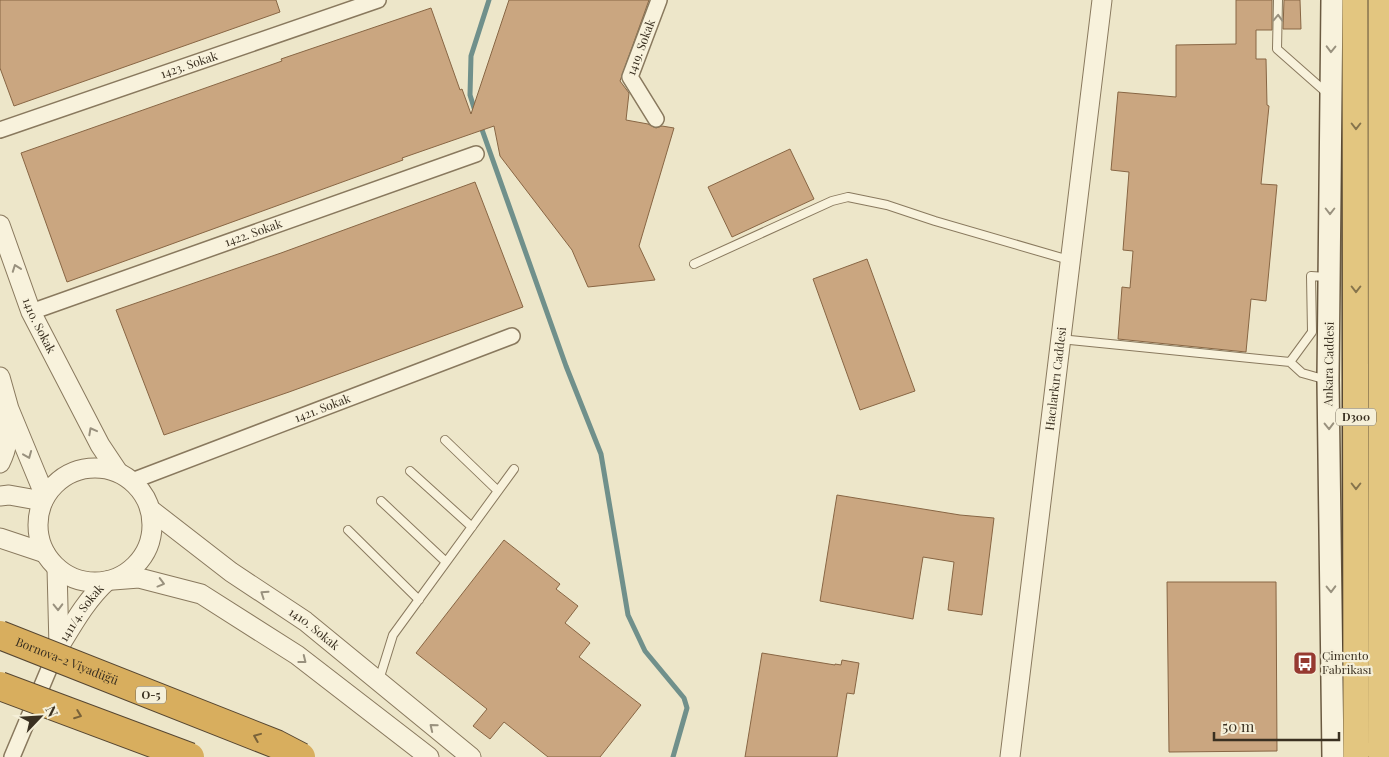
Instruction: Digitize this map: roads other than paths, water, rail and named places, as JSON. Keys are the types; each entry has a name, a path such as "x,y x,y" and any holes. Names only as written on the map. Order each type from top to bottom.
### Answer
{"highway":[{"path":"1348,0 1356,77"},
{"name":"D300","path":"1356,0 1356,757"},
{"name":"D300","path":"1381,0 1381,757"},
{"name":"Bornova-2 Viyadüğü","path":"0,635 276,744 301,757"},
{"path":"0,686 190,757"}],"main road":[{"name":"Ankara Caddesi","path":"1332,0 1328,380 1334,757"}],"street":[{"name":"1423. Sokak","path":"0,130 378,0"},
{"name":"1419. Sokak","path":"656,119 630,77 659,0"},
{"name":"Hacılarkırı Caddesi","path":"1010,757 1102,0"},
{"name":"1422. Sokak","path":"31,312 476,154"},
{"name":"1410. Sokak","path":"0,225 31,312 95,438 125,476"},
{"name":"1421. Sokak","path":"125,476 512,336"},
{"path":"0,377 9,409 44,498"},
{"path":"0,463 7,448 9,436 9,409"},
{"path":"110,580 128,572 141,560 149,545 152,527 151,510 144,494 125,476 102,468 85,468 69,473 56,483 44,498 38,514 38,534 45,553 57,568 74,578 93,582 139,578 201,594 297,655 429,757"},
{"path":"0,496 44,498"},
{"name":"1410. Sokak","path":"151,510 232,572 305,621 471,757"},
{"path":"0,538 45,553"},
{"name":"1411/4. Sokak","path":"57,568 59,647"},
{"name":"1411/4. Sokak","path":"12,755 59,647 78,616 98,589 110,580"}],"lane":[{"path":"1278,0 1277,49 1330,96"},
{"path":"694,264 832,201 848,197 887,205 935,221 1070,260"},
{"path":"1290,362 1312,332 1311,276 1330,277"},
{"path":"1060,339 1290,362 1302,373 1328,380"},
{"path":"445,440 498,491"},
{"path":"378,682 393,635 514,469"},
{"path":"410,471 472,527"},
{"path":"381,501 446,562"},
{"path":"348,530 419,600"}],"waterway":[{"path":"475,111 470,95 471,56 489,0"},
{"path":"480,124 566,366 601,454 628,615 645,651 684,698 687,708 673,757"}],"place":[{"name":"Çimento Fabrikası","path":"1305,663"}]}
